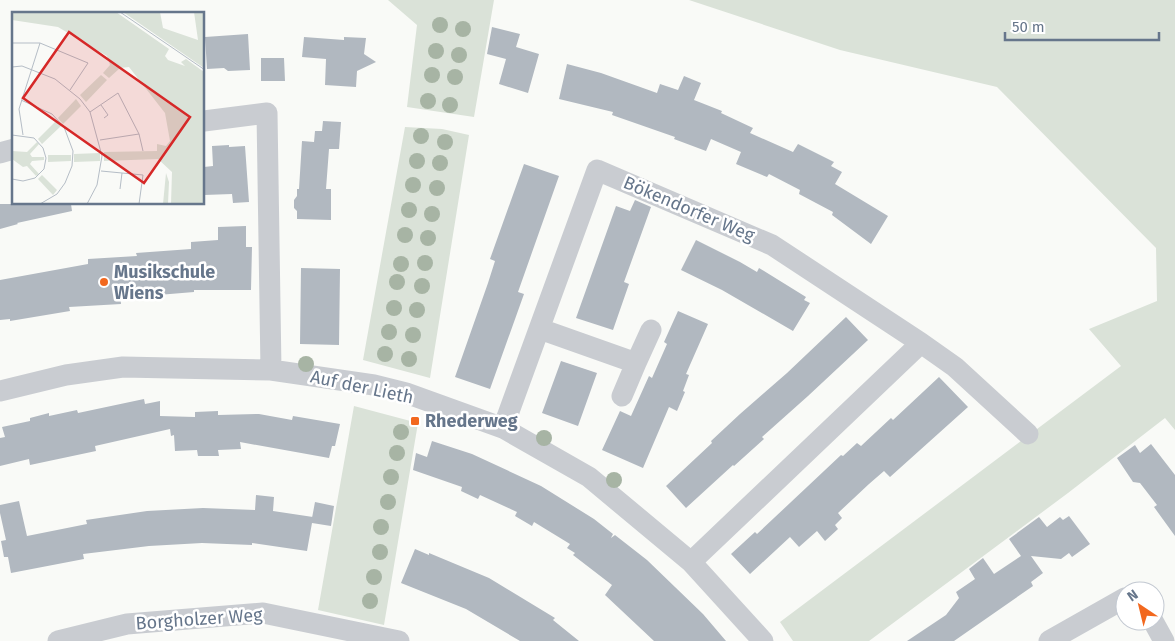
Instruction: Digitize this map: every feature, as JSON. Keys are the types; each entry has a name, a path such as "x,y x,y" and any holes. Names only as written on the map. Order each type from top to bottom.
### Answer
{"street":[{"path":"205,120 268,113 271,370"},
{"name":"Bökendorfer Weg","path":"503,428 597,170 772,245 954,367 1028,434"},
{"path":"540,328 636,363"},
{"path":"622,396 651,330"},
{"path":"691,562 921,344"},
{"name":"Auf der Lieth","path":"0,391 66,375 123,367 271,370 390,389 503,428 589,476 691,562 763,641"},
{"path":"1049,641 1115,604"},
{"name":"Borgholzer Weg","path":"58,641 127,624 263,613 399,641"}],"shaded area":[{"path":"388,0 494,0 474,117 407,107 417,25"},
{"path":"689,0 1175,0 1175,430 1165,418 1068,493 869,641 793,641 780,622 1121,366 1089,329 1157,301 1156,248 997,87 840,50"},
{"path":"405,127 442,129 469,135 430,378 363,360"},
{"path":"354,406 418,423 384,625 318,610"}],"building":[{"path":"492,27 520,34 516,47 539,54 528,93 499,84 506,59 487,54"},
{"path":"248,34 250,70 228,71 224,68 207,69 205,37"},
{"path":"304,37 344,40 344,37 366,38 364,54 376,62 357,71 356,87 325,85 326,59 302,57"},
{"path":"261,58 284,58 285,81 261,81"},
{"path":"567,64 601,73 657,93 660,84 678,90 684,76 701,83 694,100 722,111 721,113 753,128 750,133 793,152 798,144 834,162 831,166 842,172 835,184 888,216 871,244 832,215 833,212 799,194 800,190 769,174 767,177 736,164 741,152 711,139 706,151 674,139 675,137 612,115 613,112 559,99"},
{"path":"323,121 341,122 339,149 329,149 326,189 331,189 331,220 297,219 294,200 297,196 297,189 299,189 302,141 314,142 315,131 322,131"},
{"path":"212,146 245,146 249,202 233,203 232,194 205,195 205,167 213,166"},
{"path":"524,164 559,176 518,292 524,294 490,389 455,377 495,261 490,259"},
{"path":"635,200 651,207 624,282 629,284 613,330 576,318 616,206 630,211"},
{"path":"0,204 71,205 72,211 17,223 0,229"},
{"path":"246,226 246,247 252,247 251,290 194,290 194,292 158,295 157,288 120,291 121,304 69,307 70,311 10,321 10,319 0,320 0,280 88,264 88,259 137,256 136,253 191,249 191,242 218,240 218,227"},
{"path":"696,240 757,272 759,268 806,297 804,300 810,303 793,331 722,290 681,270"},
{"path":"301,268 340,269 339,345 300,344"},
{"path":"678,311 708,324 686,374 689,375 683,391 685,392 677,411 669,407 643,468 602,450 620,411 631,416 649,376 652,378 667,344 664,342"},
{"path":"846,317 868,340 762,437 764,439 686,508 666,486 712,443 711,441"},
{"path":"561,361 597,373 578,426 542,413"},
{"path":"939,377 968,407 890,477 884,471 838,513 842,518 835,525 838,529 825,541 817,531 799,547 790,537 750,574 731,554 755,532 757,534 841,455 843,456 857,443 861,446 891,418 893,420"},
{"path":"144,399 145,404 160,401 160,416 195,417 195,412 218,411 218,415 259,414 292,420 293,416 340,424 335,446 332,446 329,458 240,442 241,449 218,450 219,456 198,456 197,450 175,451 174,435 171,436 170,429 95,446 96,451 30,465 29,459 0,466 0,438 5,437 2,427 30,421 30,418 49,413 49,416 77,410 78,413"},
{"path":"432,441 472,454 541,486 594,519 613,534 611,538 615,535 647,560 703,614 726,641 654,641 605,595 612,585 573,555 575,553 567,548 570,544 534,522 532,526 515,516 517,512 480,495 478,499 461,491 462,487 413,470 416,453 427,457"},
{"path":"1151,444 1175,475 1175,536 1154,507 1157,505 1140,483 1133,482 1117,458 1135,445 1140,453"},
{"path":"256,495 274,497 273,511 312,517 315,502 334,506 331,526 312,523 307,551 252,543 252,545 202,543 149,546 83,554 84,559 11,573 8,557 4,557 1,541 6,540 0,505 19,501 27,536 87,524 86,520 147,511 203,508 255,510"},
{"path":"1069,516 1090,544 1072,557 1069,553 1061,559 1031,556 1043,573 1031,582 1033,586 954,641 907,641 946,615 959,598 956,592 975,579 969,569 983,558 994,574 1021,556 1009,539 1039,517 1047,527 1060,517 1063,520"},
{"path":"415,549 489,578 555,618 553,620 579,641 520,641 466,609 401,583"}],"place":[{"name":"Musikschule Wiens","path":"104,282"},
{"name":"Rhederweg","path":"415,421"}]}
